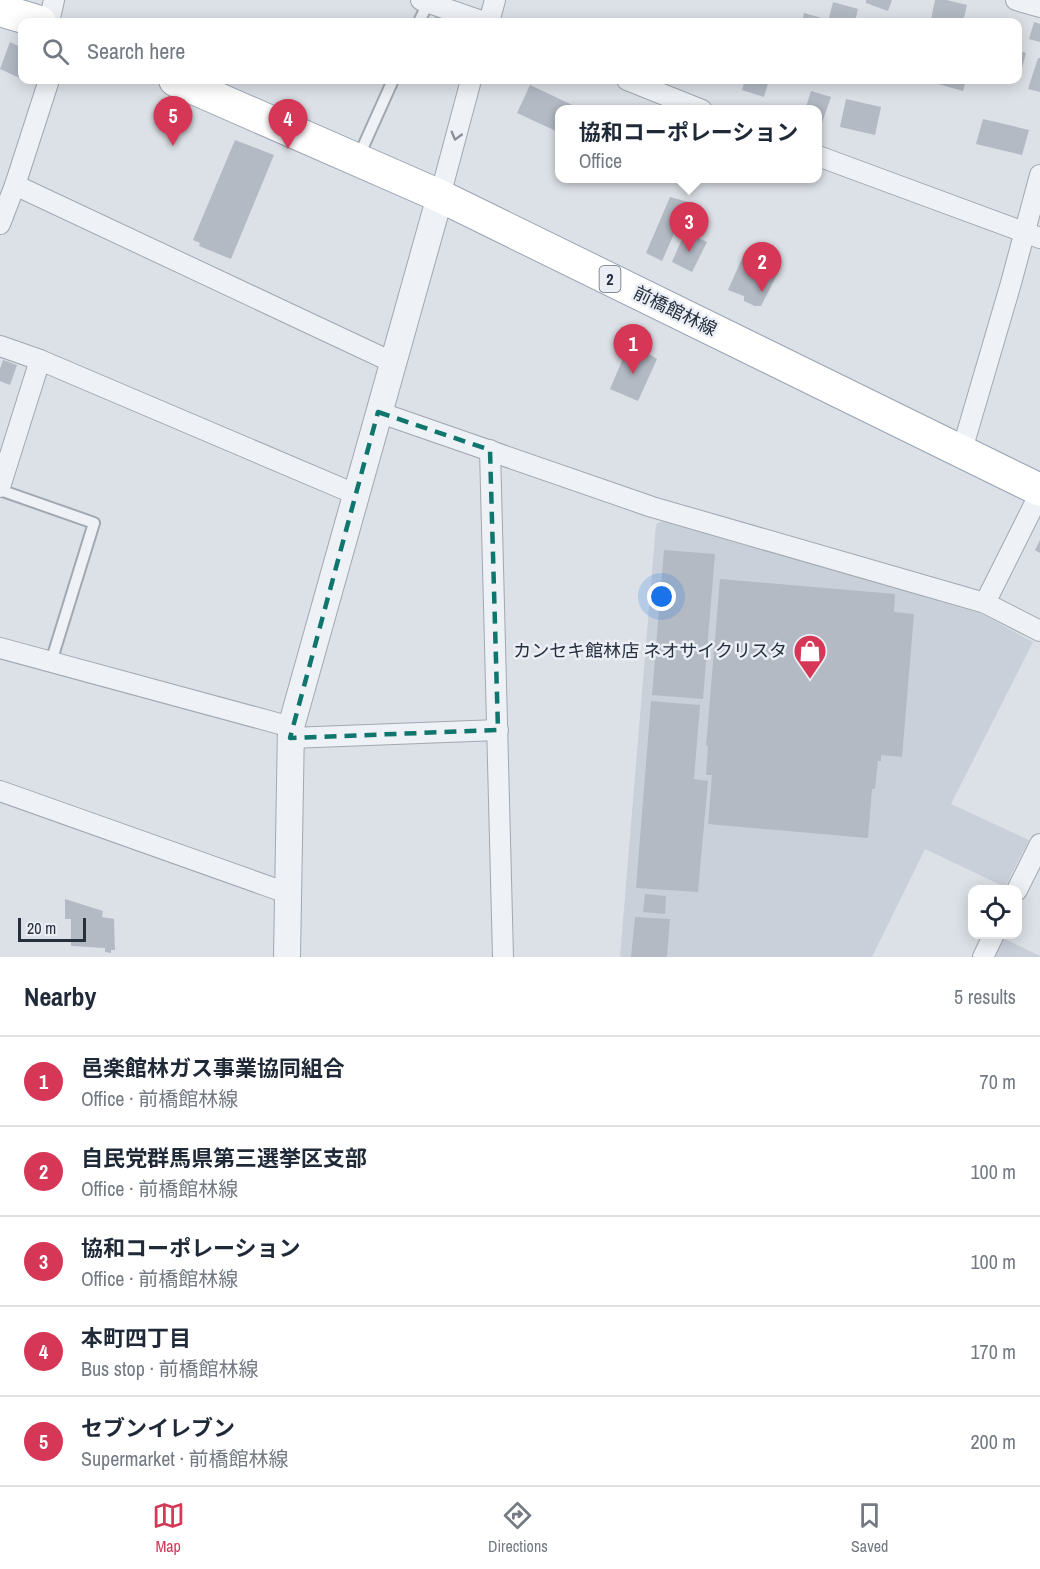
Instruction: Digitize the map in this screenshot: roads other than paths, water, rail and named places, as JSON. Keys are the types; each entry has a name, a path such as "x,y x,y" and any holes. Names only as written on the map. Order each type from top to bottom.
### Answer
{"main road":[{"path":"0,10 27,18"},
{"name":"前橋館林線","path":"185,84 440,196 962,450 1040,492"}],"street":[{"path":"50,18 54,0"},
{"path":"490,18 495,0"},
{"path":"1016,0 1040,7"},
{"path":"425,1 473,18"},
{"path":"0,224 48,84"},
{"path":"287,957 291,732 470,84"},
{"path":"637,84 690,105"},
{"path":"822,157 1032,234"},
{"path":"962,450 1032,234 1040,175"},
{"path":"15,185 394,363"},
{"path":"0,346 40,360 355,494"},
{"path":"0,488 40,360"},
{"path":"378,412 652,507 985,603 1040,631"},
{"path":"490,450 504,957"},
{"path":"985,603 1040,492"},
{"path":"0,648 291,732 498,730"},
{"path":"0,791 287,893"},
{"path":"1020,885 1039,849"},
{"path":"983,957 992,939"}],"lane":[{"path":"420,18 425,1"},
{"path":"357,160 391,84"},
{"path":"0,488 94,523 51,662"}],"place":[{"name":"セブンイレブン","path":"173,146"},
{"name":"本町四丁目","path":"288,149"},
{"name":"協和コーポレーション","path":"689,252"},
{"name":"自民党群馬県第三選挙区支部","path":"762,292"},
{"name":"邑楽館林ガス事業協同組合","path":"633,374"},
{"name":"カンセキ館林店 ネオサイクリスタ","path":"810,680"}]}
